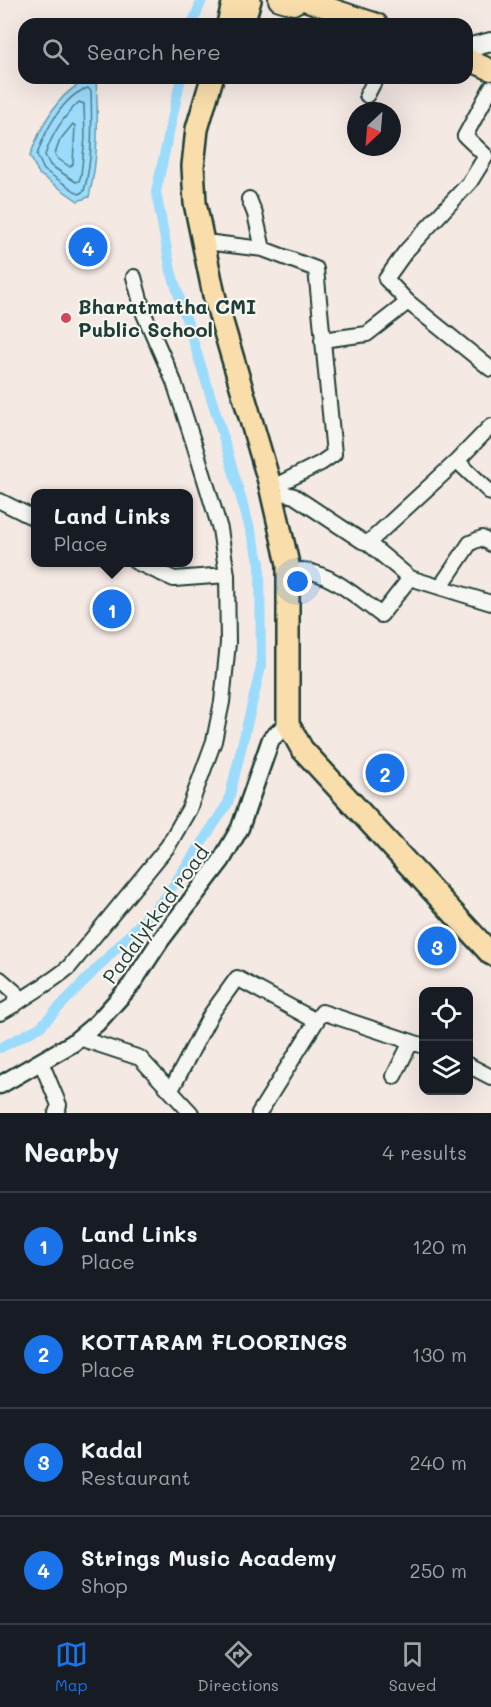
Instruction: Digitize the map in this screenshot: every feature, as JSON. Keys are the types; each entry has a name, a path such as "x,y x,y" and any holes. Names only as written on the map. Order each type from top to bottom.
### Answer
{"highway":[{"path":"230,18 234,0"},
{"path":"245,18 250,0"},
{"path":"210,84 197,129 202,148 206,200 214,243 239,343 285,488 301,570 299,705 294,721"},
{"path":"224,84 202,148 193,166 195,194 202,242 214,295 269,481 288,564 294,721 302,749 491,954"},
{"path":"294,721 326,759 491,937"}],"main road":[{"path":"279,0 293,4 300,0"},
{"path":"304,0 359,18"},
{"path":"473,48 491,42"},
{"path":"473,51 491,57"},
{"path":"473,62 491,70"}],"street":[{"path":"367,95 373,84"},
{"path":"491,88 465,136 486,156 470,182 406,251 386,279 408,302 491,369"},
{"path":"249,199 263,249"},
{"path":"214,243 263,249 316,269 334,454 285,488 368,543 410,578 491,603"},
{"path":"0,1013 36,989 50,983 69,967 168,846 189,808 214,741 222,702 228,643 227,575 220,529 174,382 144,314 134,277"},
{"path":"322,340 367,334 408,302"},
{"path":"368,543 457,461 491,426"},
{"path":"457,461 491,493"},
{"path":"1,505 31,517"},
{"path":"441,586 470,543 482,538 491,544"},
{"path":"147,567 174,579 227,575"},
{"path":"301,570 311,571 342,586 381,615 410,578"},
{"name":"Padalykkad road","path":"0,1085 79,1038 97,1023 131,985 160,941 221,861 240,828 271,739 294,721"},
{"path":"171,1090 211,1014 237,978 316,1021"},
{"path":"0,980 16,993 14,1005"},
{"path":"259,1113 322,1012 417,1044 394,1076"},
{"path":"79,1038 140,1058 191,1113"},
{"path":"42,1062 59,1105 56,1113"},
{"path":"473,1068 491,1077"}],"water":[{"path":"96,84 97,123 95,167 89,197 78,201 39,174 30,156 43,126 55,107 69,91 78,85"}],"waterway":[{"path":"194,18 202,0"},
{"path":"0,1048 40,1027 165,898 228,803 261,667 260,563 171,271 156,192 180,84"}],"place":[{"name":"Strings Music Academy","path":"88,247"},
{"name":"Bharatmatha CMI Public School","path":"66,318"},
{"name":"Land Links","path":"112,609"},
{"name":"KOTTARAM FLOORINGS","path":"385,773"},
{"name":"Kadal","path":"437,946"}]}
